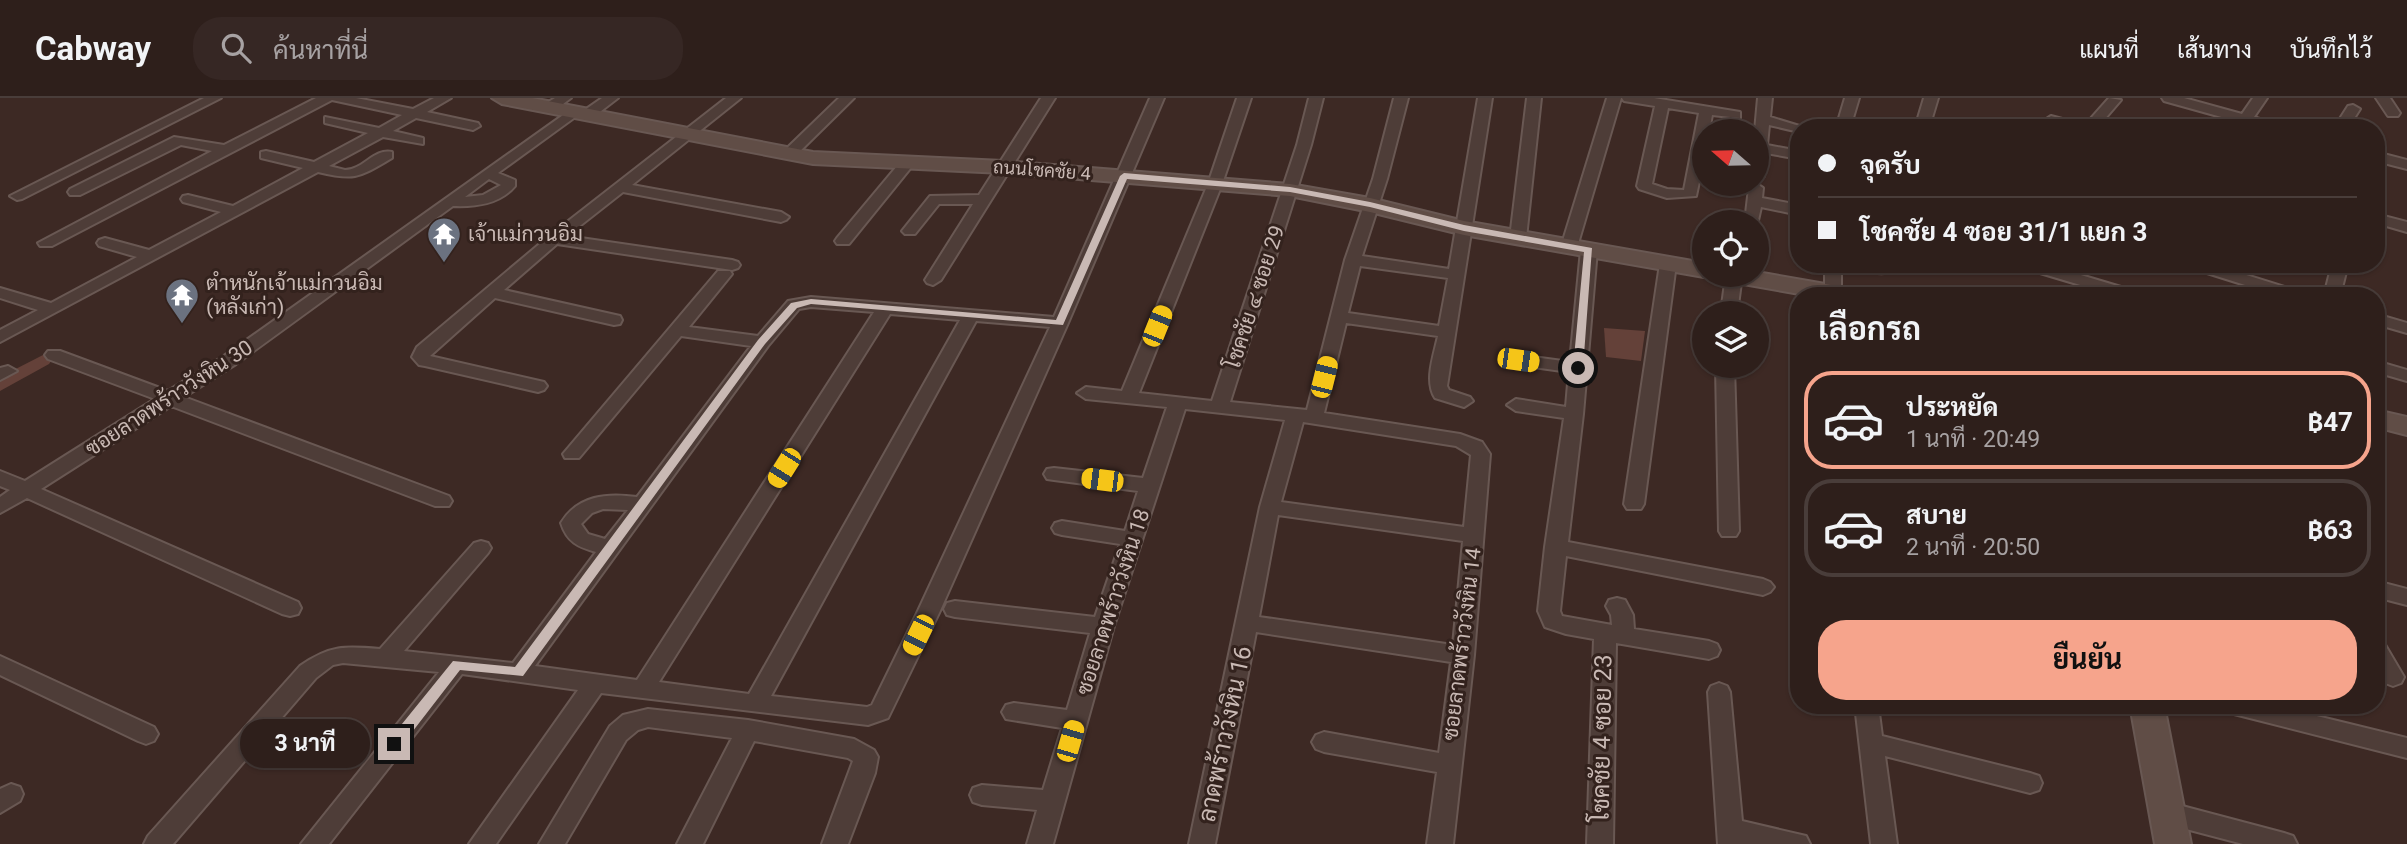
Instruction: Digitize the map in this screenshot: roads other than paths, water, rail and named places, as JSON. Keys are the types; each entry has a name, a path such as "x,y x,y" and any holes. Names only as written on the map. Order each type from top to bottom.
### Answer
{"street":[{"path":"17,196 214,98"},
{"path":"46,243 326,98"},
{"path":"337,98 473,126"},
{"path":"0,337 444,98"},
{"name":"ถนนโชคชัย 4","path":"502,98 568,108 788,155 1003,167 1290,190 1370,205 1464,228 1692,268"},
{"name":"ซอยลาดพร้าววังหิน 30","path":"0,506 173,398 487,174 568,108 611,98"},
{"path":"538,386 421,357 423,351 489,292 734,98"},
{"path":"788,155 847,98"},
{"path":"933,280 1048,98"},
{"path":"157,844 308,671 326,659 344,654 457,665 755,704 868,716 880,711 929,613 1060,323 1157,98"},
{"path":"1128,398 1214,184 1244,98"},
{"path":"1290,190 1316,98"},
{"name":"ลาดพร้าววังหิน 16","path":"1202,844 1270,507 1339,317 1401,98"},
{"path":"1464,401 1441,394 1438,386 1454,274 1485,98"},
{"path":"1518,238 1534,98"},
{"path":"1614,98 1579,248 1578,368 1549,611 1553,621 1566,626 1709,650"},
{"path":"1629,98 1735,115"},
{"path":"1749,98 1764,99 1763,119"},
{"path":"1847,119 1852,98"},
{"path":"1925,119 1931,98"},
{"path":"2169,98 2246,119 2260,98"},
{"path":"2383,98 2393,113"},
{"path":"2097,119 2114,100"},
{"path":"1662,103 1643,182 1649,189 1685,195 1692,193 1706,111"},
{"path":"2347,119 2353,109"},
{"path":"330,120 418,141"},
{"path":"1769,121 1790,126"},
{"path":"75,192 179,140 226,150"},
{"path":"1769,150 1790,153"},
{"path":"266,155 313,167 352,173 387,155"},
{"path":"2385,159 2407,165"},
{"path":"843,241 908,162"},
{"path":"450,201 479,202 499,194 508,186 508,180 487,174"},
{"path":"619,187 781,217"},
{"name":"โชคชัย ๔ ซอย 29","path":"1220,405 1290,190"},
{"path":"1753,210 1755,196"},
{"path":"188,199 232,210"},
{"path":"910,231 935,199 982,200"},
{"path":"1754,201 1790,208"},
{"path":"2385,221 2407,227"},
{"path":"554,239 728,270 572,454"},
{"path":"105,243 149,255"},
{"path":"1353,260 1454,274"},
{"path":"1634,503 1668,264"},
{"path":"2057,273 2104,287"},
{"path":"2243,273 2276,287"},
{"path":"1769,280 1805,287"},
{"path":"489,292 614,320"},
{"path":"1,294 50,308"},
{"path":"518,673 762,342 794,305 803,302 1060,323"},
{"path":"643,689 884,308"},
{"path":"755,704 971,315"},
{"path":"1339,317 1446,331"},
{"path":"2385,322 2407,328"},
{"path":"676,330 762,342"},
{"path":"54,355 442,501"},
{"path":"1518,360 1578,368"},
{"path":"2385,369 2407,376"},
{"path":"1725,378 1729,531"},
{"path":"1086,393 1305,416"},
{"name":"ซอยลาดพร้าววังหิน 18","path":"1040,844 1103,626 1178,402"},
{"path":"1516,405 1574,414"},
{"name":"ซอยลาดพร้าววังหิน 14","path":"1305,416 1460,440 1475,446 1481,454 1463,655 1440,844"},
{"path":"2385,420 2407,426"},
{"path":"1054,474 1150,486"},
{"path":"0,478 290,608"},
{"path":"611,548 583,541 573,533 571,523 578,512 610,500 643,505"},
{"path":"1270,507 1344,510 1475,536"},
{"path":"1062,528 1132,539"},
{"path":"1555,547 1763,587"},
{"path":"386,657 481,548"},
{"path":"2385,591 2407,597"},
{"name":"โชคชัย 4 ซอย 23","path":"1600,844 1614,634 1622,615 1617,606"},
{"path":"955,609 1103,626"},
{"path":"1247,623 1463,655"},
{"path":"2385,664 2393,677"},
{"path":"0,665 146,734"},
{"path":"314,844 457,665"},
{"path":"482,844 595,684"},
{"path":"1719,692 1731,837 1797,844"},
{"path":"1014,712 1076,720"},
{"path":"1867,714 1884,844"},
{"path":"2149,714 2170,828 2284,844"},
{"path":"2270,714 2407,748"},
{"path":"552,844 618,733 631,722 648,718 748,730 854,749 866,757 863,773 835,844"},
{"path":"690,844 748,730"},
{"path":"1324,742 1448,764"},
{"path":"1871,743 2030,783"},
{"path":"982,795 1052,801"}],"waterway":[{"path":"0,385 43,360"}],"place":[{"name":"เจ้าแม่กวนอิม","path":"444,264"},
{"name":"ตำหนักเจ้าแม่กวนอิม (หลังเก่า)","path":"182,325"}]}
